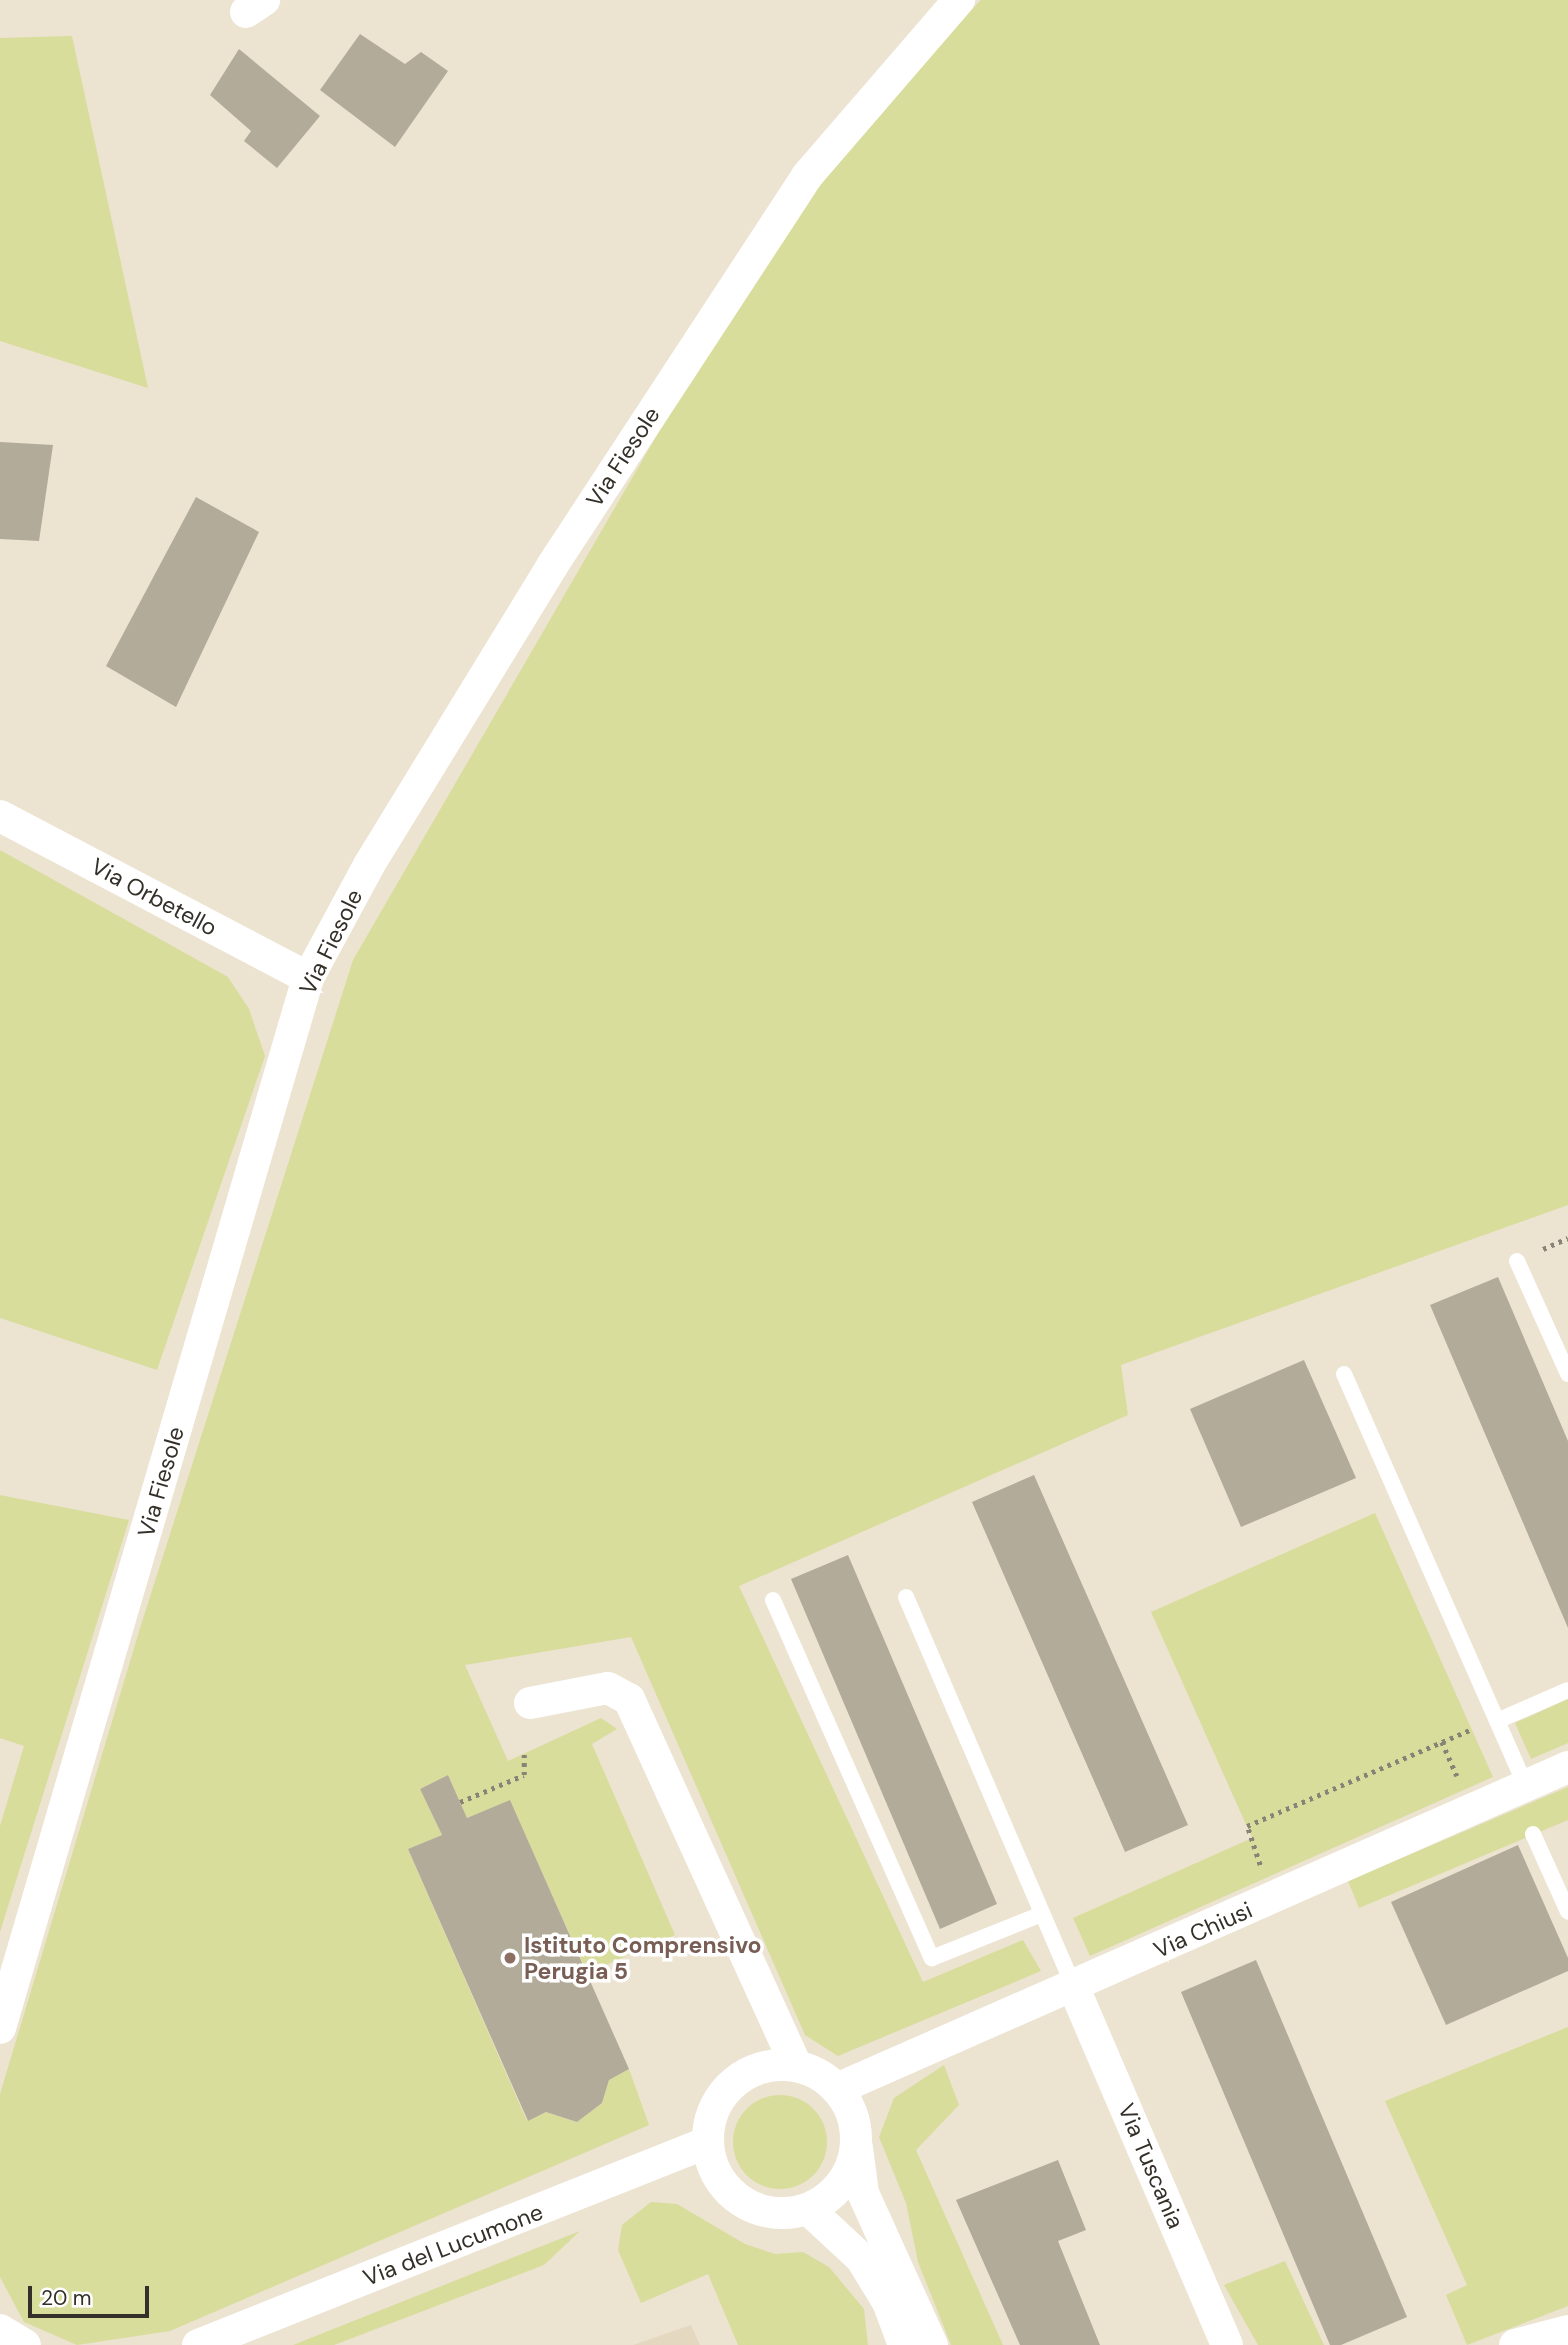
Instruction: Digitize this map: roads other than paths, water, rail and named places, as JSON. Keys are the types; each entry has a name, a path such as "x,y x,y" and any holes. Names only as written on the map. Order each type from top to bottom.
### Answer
{"street":[{"name":"Via Fiesole","path":"0,2028 308,978 369,865 552,566 807,176 959,0"},
{"name":"Via Orbetello","path":"0,816 308,978"},
{"path":"530,1703 608,1688 629,1699 796,2066"},
{"name":"Via Chiusi","path":"837,2089 1074,1988 1568,1767"},
{"name":"Via Tuscania","path":"1074,1988 1227,2345"},
{"path":"856,2145 842,2184 808,2209 786,2214 741,2201 712,2165 708,2142 715,2110 734,2083 763,2068 796,2066 837,2089 855,2124 863,2193 932,2345"},
{"name":"Via del Lucumone","path":"198,2345 708,2142"},
{"path":"808,2209 861,2258 897,2337"},
{"path":"0,2330 25,2345"},
{"path":"1515,2345 1568,2331"}],"lane":[{"path":"1517,1261 1568,1374"},
{"path":"1344,1374 1525,1785"},
{"path":"906,1597 1074,1988"},
{"path":"774,1600 932,1958 1042,1914"},
{"path":"1497,1721 1568,1690"},
{"path":"1533,1833 1568,1912"}],"place":[{"name":"Istituto Comprensivo Perugia 5","path":"510,1958"}]}
